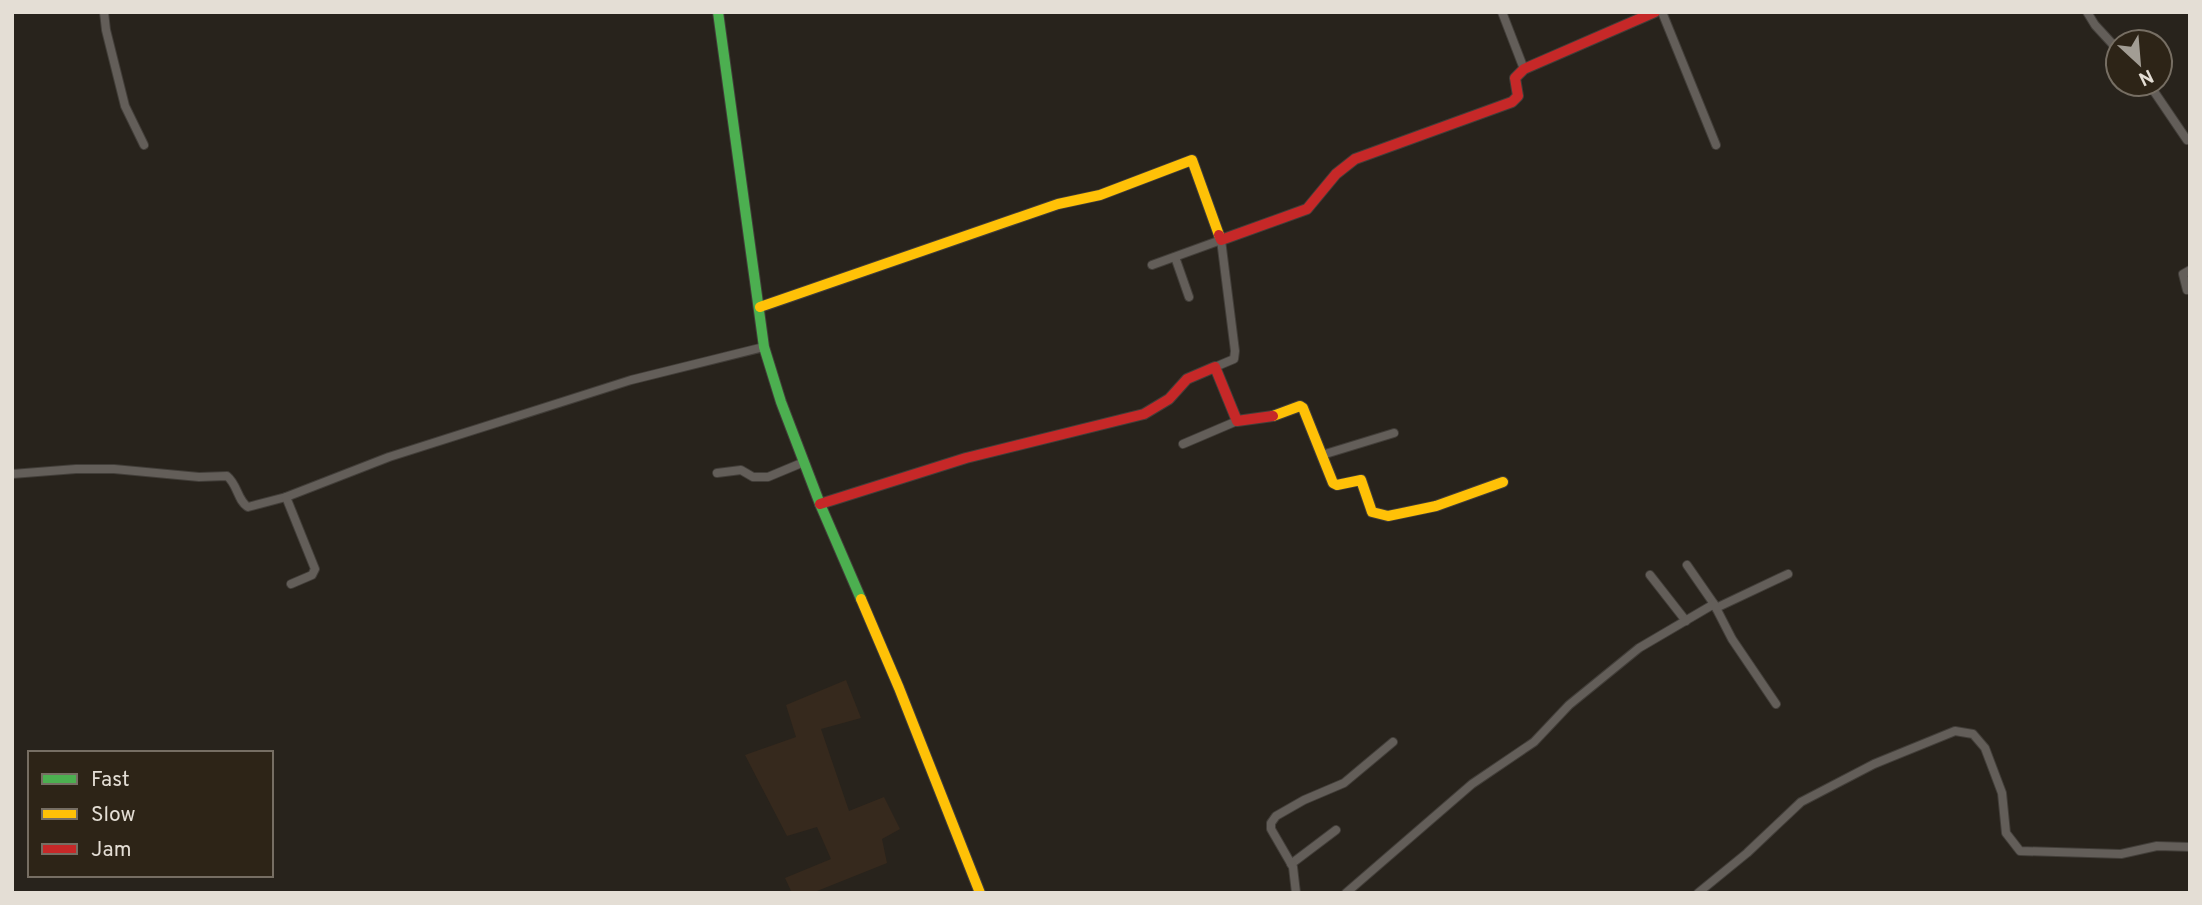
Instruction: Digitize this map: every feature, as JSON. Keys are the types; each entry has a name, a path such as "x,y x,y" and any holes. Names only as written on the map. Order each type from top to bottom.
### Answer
{"street":[{"path":"104,12 125,106 144,145"},
{"path":"718,12 764,346 781,402 820,504 899,688 980,893"},
{"path":"1502,12 1524,69"},
{"path":"1152,265 1307,209 1336,174 1355,159 1516,100 1518,96 1515,78 1524,69 1655,12"},
{"path":"1662,12 1716,145"},
{"path":"2087,12 2104,35"},
{"path":"2159,98 2189,141"},
{"path":"760,307 1058,204 1100,195 1192,160 1221,240 1234,359 1186,379 1169,399 1144,414 966,458 820,504"},
{"path":"1175,257 1189,297"},
{"path":"2187,290 2183,274 2190,270"},
{"path":"12,474 88,469 199,477 222,476 232,480 242,501 248,507 286,496 369,464 631,380 764,346"},
{"path":"1214,368 1237,421"},
{"path":"1184,444 1237,421 1272,417 1300,406 1306,410 1333,483 1337,485 1361,480 1371,511 1388,516 1436,506 1503,482"},
{"path":"1322,455 1394,433"},
{"path":"717,473 741,470 753,477 768,477 804,462"},
{"path":"286,496 315,569 312,575 291,584"},
{"path":"1687,565 1776,704"},
{"path":"1346,893 1472,784 1534,742 1569,705 1639,648 1715,606 1788,574"},
{"path":"1650,575 1686,621"},
{"path":"1698,893 1747,853 1801,802 1874,764 1955,731 1972,734 1985,748 2002,793 2006,833 2020,851 2121,854 2157,846 2190,847"},
{"path":"1296,893 1291,864 1271,829 1271,823 1276,816 1304,800 1344,783 1393,742"},
{"path":"1291,864 1336,830"}],"shaded area":[{"path":"846,680 861,718 821,729 849,811 884,797 900,829 882,839 887,863 812,893 792,893 785,878 831,859 817,827 787,836 745,755 796,737 786,705"}],"traffic: fast":[{"path":"718,12 764,347 781,402 820,504 861,599"}],"traffic: slow":[{"path":"760,307 1058,204 1100,195 1192,160 1219,235"},
{"path":"1273,416 1300,406 1303,408 1333,483 1337,485 1361,480 1372,512 1388,516 1436,506 1503,482"},
{"path":"861,599 980,893"}],"traffic: jam":[{"path":"1219,235 1221,240 1307,209 1336,174 1355,159 1512,102 1518,96 1515,78 1524,69 1655,12"},
{"path":"820,504 966,458 1144,414 1169,399 1187,379 1215,367 1237,421 1273,416"}]}
